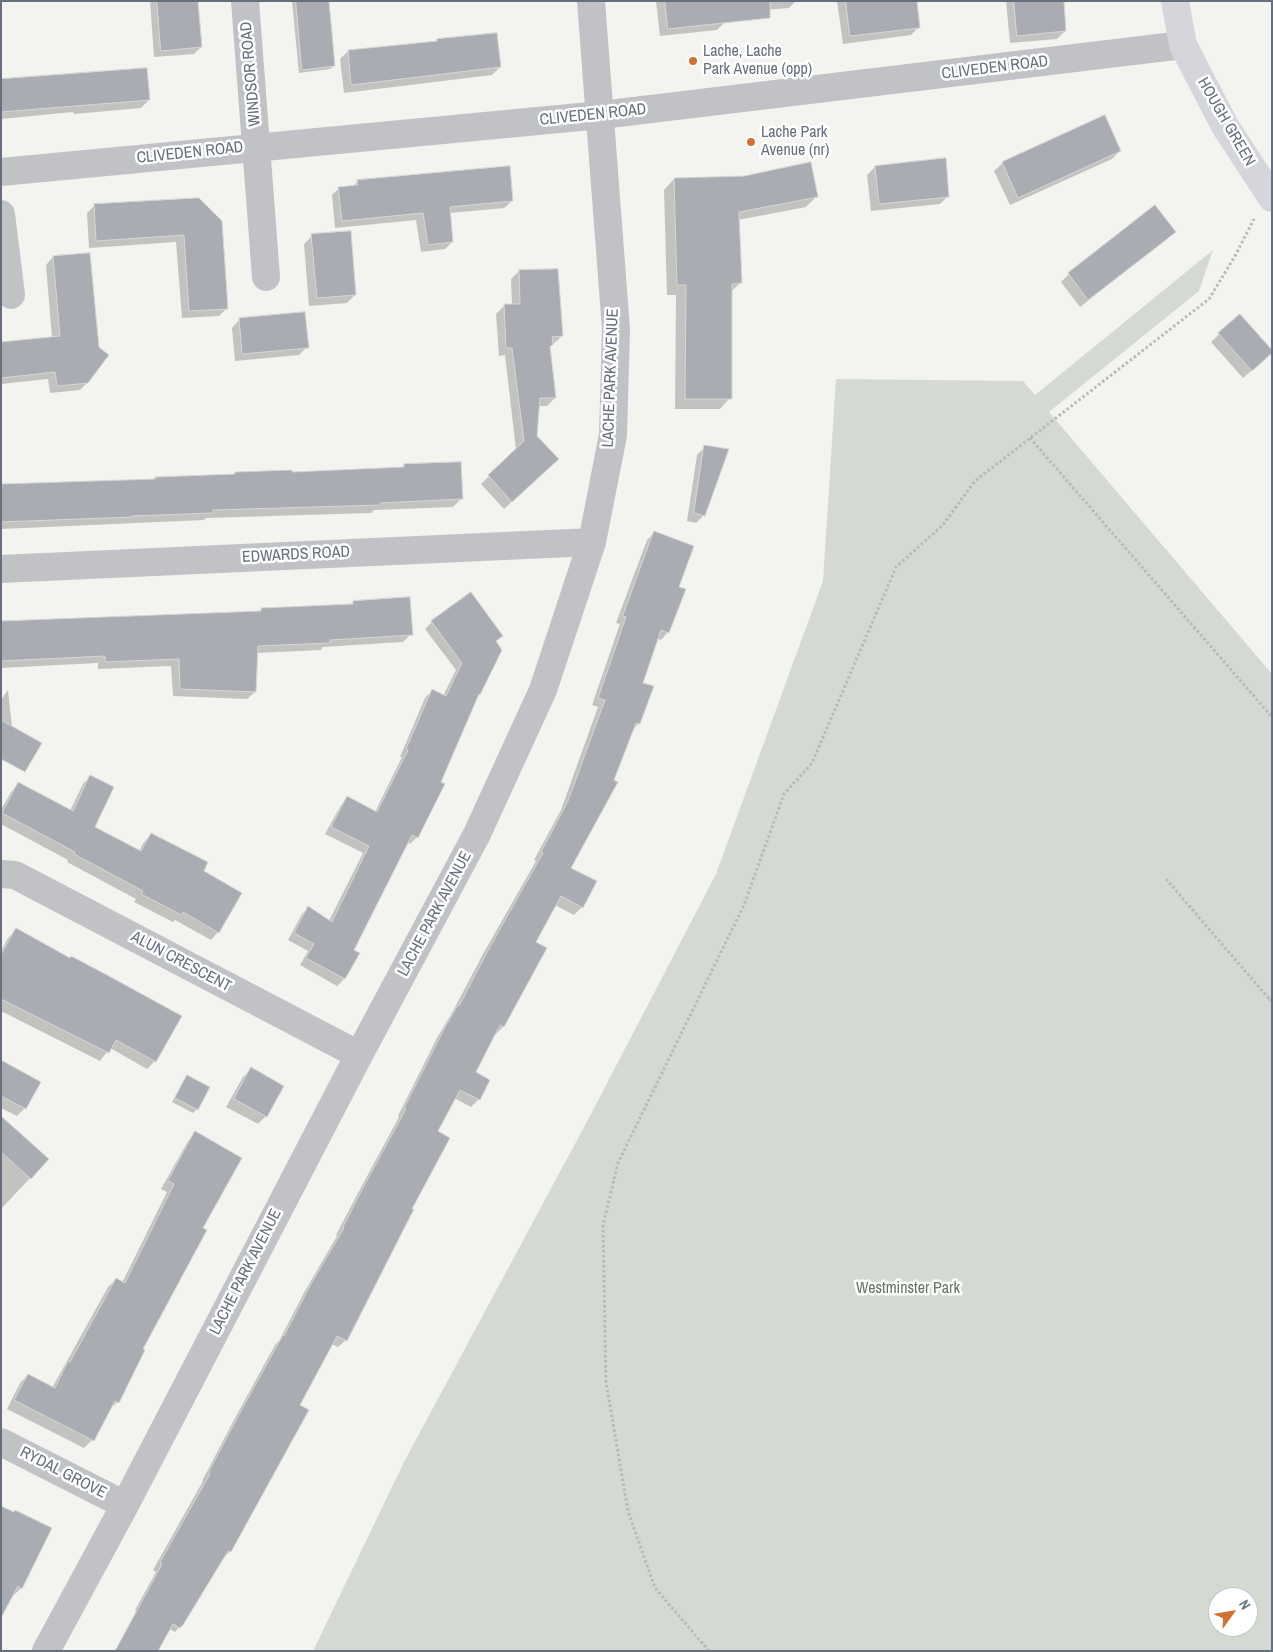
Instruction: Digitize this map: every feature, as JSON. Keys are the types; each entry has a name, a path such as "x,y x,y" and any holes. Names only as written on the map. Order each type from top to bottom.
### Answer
{"main road":[{"name":"HOUGH GREEN","path":"1175,1 1183,45 1225,126 1270,195"}],"street":[{"name":"WINDSOR ROAD","path":"245,1 266,277"},
{"name":"LACHE PARK AVENUE","path":"46,1651 125,1505 359,1055 477,834 543,690 592,542 612,434 616,329 591,1"},
{"name":"CLIVEDEN ROAD","path":"1,172 601,115 1183,45"},
{"path":"1,214 10,295"},
{"name":"EDWARDS ROAD","path":"1,569 592,542"},
{"name":"ALUN CRESCENT","path":"1,874 15,875 359,1055"},
{"name":"RYDAL GROVE","path":"1,1442 125,1505"}],"path":[{"path":"709,1651 655,1588 628,1511 606,1382 603,1225 618,1163 744,906 784,794 812,763 896,568 942,526 975,480 1209,299 1270,195"},
{"path":"1030,438 1272,717"},
{"path":"1166,879 1271,1000"}],"green space":[{"name":"Westminster Park","path":"1213,250 1199,291 1049,412 1272,674 1272,1651 313,1651 404,1462 591,1114 716,874 823,581 836,379 1023,381 1035,395"}],"building":[{"path":"157,1 198,1 202,47 161,51"},
{"path":"296,1 329,1 335,66 302,70"},
{"path":"665,1 770,1 770,18 668,29"},
{"path":"846,1 917,1 920,28 850,36"},
{"path":"1014,1 1064,1 1066,31 1017,36"},
{"path":"497,33 501,67 351,85 348,50"},
{"path":"147,68 150,100 1,112 1,79"},
{"path":"1105,115 1121,151 1018,198 1002,162"},
{"path":"946,158 949,197 879,204 875,166"},
{"path":"811,162 818,197 739,212 742,283 732,284 732,399 685,399 686,285 677,285 674,178 744,176"},
{"path":"510,166 513,201 450,207 453,242 428,245 423,213 342,221 338,187 358,185 357,180"},
{"path":"199,198 222,221 228,309 189,311 184,235 96,241 94,204"},
{"path":"1155,205 1176,232 1088,300 1068,273"},
{"path":"351,231 356,295 317,298 311,234"},
{"path":"90,253 99,347 109,355 88,383 57,386 55,372 1,378 1,342 60,336 53,256"},
{"path":"558,269 563,336 552,337 553,345 550,346 556,398 540,398 537,436 559,459 512,502 488,475 524,441 512,348 506,348 504,304 520,304 519,270"},
{"path":"305,312 309,348 242,354 239,318"},
{"path":"1240,314 1272,350 1272,353 1252,371 1218,333"},
{"path":"704,445 729,449 705,516 694,513"},
{"path":"461,462 463,499 380,503 380,505 213,510 213,513 1,522 1,484 155,479 155,477 235,474 235,472 292,470 292,472 404,467 404,464"},
{"path":"654,531 694,546 679,587 686,589 669,633 661,630 643,683 654,686 640,724 636,723 614,780 618,782 571,868 597,881 583,908 561,896 536,942 547,948 504,1027 500,1025 476,1072 490,1080 480,1100 460,1090 438,1131 450,1138 412,1209 414,1209 347,1341 337,1336 300,1405 309,1410 231,1552 228,1551 183,1625 180,1628 173,1624 158,1651 115,1651 162,1564 160,1562 210,1474 208,1473 242,1409 344,1228 365,1184 406,1109 404,1108 444,1029 459,1006 543,853 541,852 568,801 605,700 598,698 626,617 623,616"},
{"path":"471,592 503,636 496,641 502,650 479,694 441,782 445,784 418,838 412,835 354,950 360,953 345,979 306,958 314,944 294,933 308,906 332,922 369,846 331,827 347,796 377,812 408,750 406,749 432,689 446,696 462,663 431,621"},
{"path":"410,597 413,635 330,640 330,643 258,646 256,692 180,689 179,659 105,662 105,656 1,661 1,621 261,611 261,608 353,604 353,601"},
{"path":"1,720 42,743 25,772 1,759"},
{"path":"90,775 114,787 95,827 141,851 151,833 208,862 204,871 242,893 219,933 183,912 182,915 141,894 143,891 2,813 18,782 73,811"},
{"path":"16,928 182,1016 156,1062 116,1040 109,1053 1,999 1,955"},
{"path":"1,1060 41,1082 26,1109 1,1096"},
{"path":"251,1067 284,1086 267,1117 234,1099"},
{"path":"187,1075 210,1087 198,1110 175,1098"},
{"path":"1,1116 49,1159 31,1179 1,1152"},
{"path":"195,1131 242,1158 203,1228 207,1230 143,1349 145,1350 119,1403 115,1401 94,1441 14,1400 28,1374 55,1388 68,1361 70,1362 116,1278 125,1283 174,1184 168,1181"},
{"path":"1,1506 14,1512 15,1510 52,1528 22,1589 18,1586 1,1618"}],"place":[{"name":"Lache, Lache Park Avenue (opp)","path":"693,61"},
{"name":"Lache Park Avenue (nr)","path":"751,142"}]}
